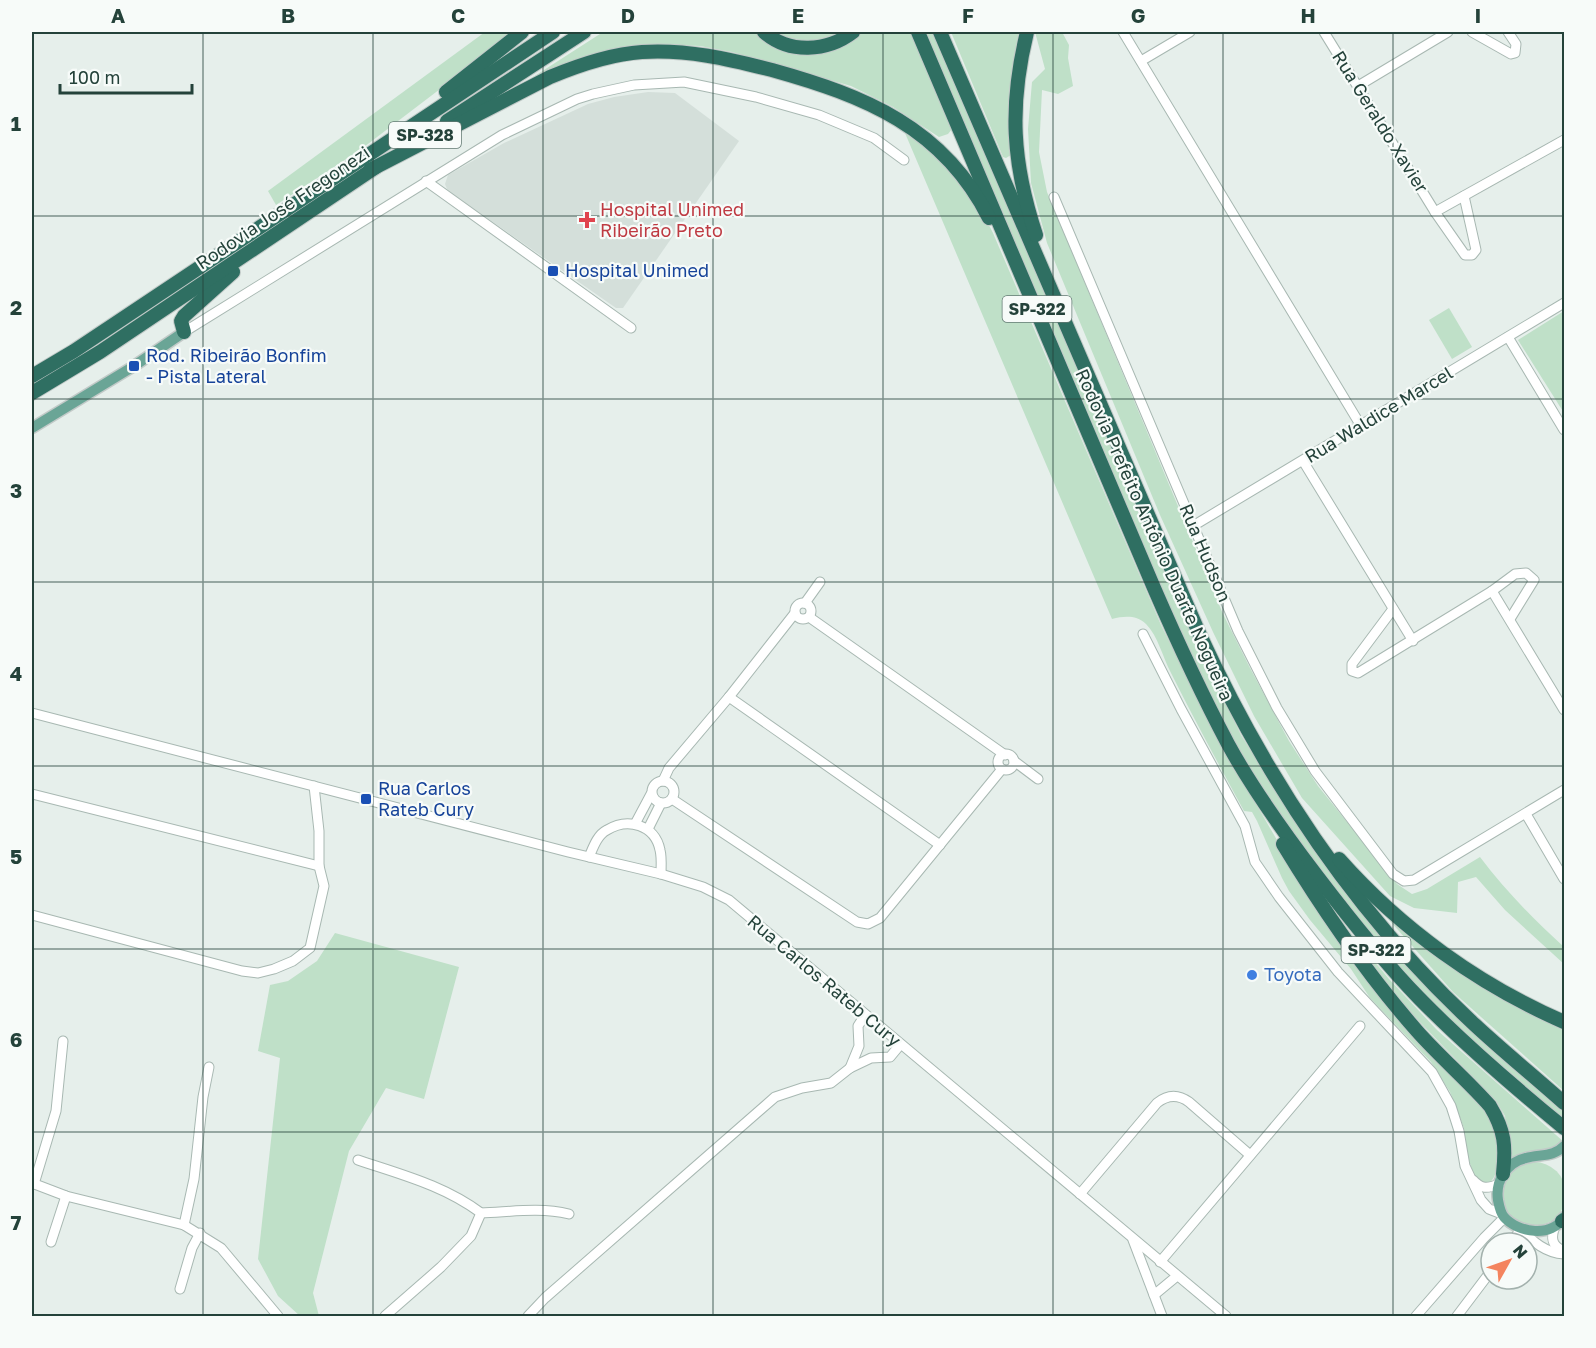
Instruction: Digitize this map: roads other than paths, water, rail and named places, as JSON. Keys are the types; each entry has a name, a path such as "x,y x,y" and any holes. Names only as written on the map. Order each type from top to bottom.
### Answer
{"highway":[{"path":"366,155 522,32"},
{"name":"Rodovia José Fregonezi","path":"32,376 74,351 553,32"},
{"name":"Rodovia José Fregonezi","path":"32,393 100,352 370,170 584,32"},
{"path":"764,32 775,40 789,45 814,47 832,44 853,32"},
{"name":"Rodovia Prefeito Antônio Duarte Nogueira","path":"918,32 1178,643 1229,745 1263,801 1299,852 1381,955 1419,998 1463,1040 1562,1126"},
{"name":"Rodovia Prefeito Antônio Duarte Nogueira","path":"940,32 1114,439 1223,684 1288,798 1323,850 1398,945 1475,1024 1564,1103"},
{"path":"1027,32 1016,99 1016,154 1023,197 1062,314"},
{"path":"370,170 550,77 594,61 641,52 666,51 739,62 835,89 861,99 896,118 924,138 959,171 974,190 1043,325"},
{"path":"184,332 180,321 184,316 268,240"},
{"path":"1229,745 1266,815 1315,896 1364,966 1418,1032 1490,1106 1498,1120 1505,1143 1501,1179"},
{"path":"1288,798 1342,862 1426,941 1490,985 1564,1022"}],"main road":[{"path":"32,428 134,366 184,332"},
{"path":"1562,1221 1534,1231 1521,1229 1503,1216 1497,1194 1501,1179 1518,1161 1553,1154 1564,1146"}],"street":[{"path":"1123,32 1361,426"},
{"path":"1141,61 1190,32"},
{"name":"Rua Geraldo Xavier","path":"1324,32 1435,212 1465,255 1472,255 1476,250 1464,196"},
{"path":"1358,86 1448,32"},
{"path":"1472,32 1511,54 1515,53 1516,44 1508,32"},
{"path":"184,332 502,135 577,99 634,85 684,82 756,97 819,115 874,138 904,160"},
{"name":"Rua Geraldo Xavier","path":"1435,212 1563,143"},
{"path":"426,181 631,328"},
{"name":"Rua Hudson","path":"1053,197 1238,631 1277,708 1315,771 1393,873 1404,881 1414,880 1526,814"},
{"name":"Rua Waldice Marcel","path":"1193,526 1564,303"},
{"path":"1508,337 1564,430"},
{"path":"1303,461 1413,641"},
{"path":"1393,609 1352,664 1352,671 1358,673 1413,641 1515,574 1526,573 1534,580 1510,619"},
{"path":"663,781 669,768 729,697 795,613 797,606 805,603 820,582"},
{"path":"1492,591 1564,710"},
{"path":"805,603 811,610 808,617"},
{"path":"795,613 801,619 808,617"},
{"path":"808,617 1005,754 1010,755 1014,761 1038,778"},
{"path":"1143,634 1245,826 1255,862 1279,897 1338,972 1438,1081 1456,1120 1462,1155 1481,1200 1490,1209 1503,1216 1416,1317"},
{"path":"729,697 940,846"},
{"name":"Rua Carlos Rateb Cury","path":"32,713 661,874 703,887 729,900 1226,1317"},
{"path":"1002,769 999,759 1005,754"},
{"path":"1002,769 1012,768 1014,761"},
{"path":"672,799 857,922 868,924 880,918 1002,769"},
{"path":"635,824 654,785 663,781 670,783 674,789 672,799"},
{"path":"32,915 258,973 293,961 310,948 324,885 319,866 319,831 314,786"},
{"path":"1564,790 1526,814 1564,879"},
{"path":"32,794 319,866"},
{"path":"651,794 655,801 661,803 672,799"},
{"path":"648,829 661,803"},
{"path":"589,857 597,840 606,830 620,825 635,824 648,829 660,849 661,874"},
{"path":"850,1068 859,1046 858,1026 865,1015"},
{"path":"1160,1262 1360,1026"},
{"path":"63,1041 56,1111 33,1183 66,1196 184,1225 200,1233 221,1248 278,1317"},
{"path":"528,1317 545,1298 775,1097 831,1083 850,1068 871,1058 890,1057 900,1045"},
{"path":"859,1046 871,1058"},
{"path":"184,1225 194,1179 203,1097 209,1067"},
{"path":"1080,1194 1157,1103 1169,1096 1180,1097 1189,1102 1250,1155"},
{"path":"358,1160 438,1186 481,1213 534,1210 569,1214"},
{"path":"1469,1175 1478,1186 1485,1188 1501,1179"},
{"path":"51,1242 66,1196"},
{"path":"385,1317 441,1267 471,1236 481,1213"},
{"path":"1562,1221 1552,1240 1554,1246 1564,1252"},
{"path":"1521,1229 1534,1242 1546,1249 1564,1252"},
{"path":"180,1289 192,1248 200,1233"},
{"path":"1132,1238 1162,1317"},
{"path":"1154,1295 1177,1276"},
{"path":"1457,1317 1479,1287"}],"place":[{"name":"Hospital Unimed Ribeirão Preto","path":"587,220"},
{"name":"Hospital Unimed","path":"553,271"},
{"name":"Rod. Ribeirão Bonfim - Pista Lateral","path":"134,366"},
{"name":"Rua Carlos Rateb Cury","path":"366,799"},
{"name":"Toyota","path":"1252,975"}]}
